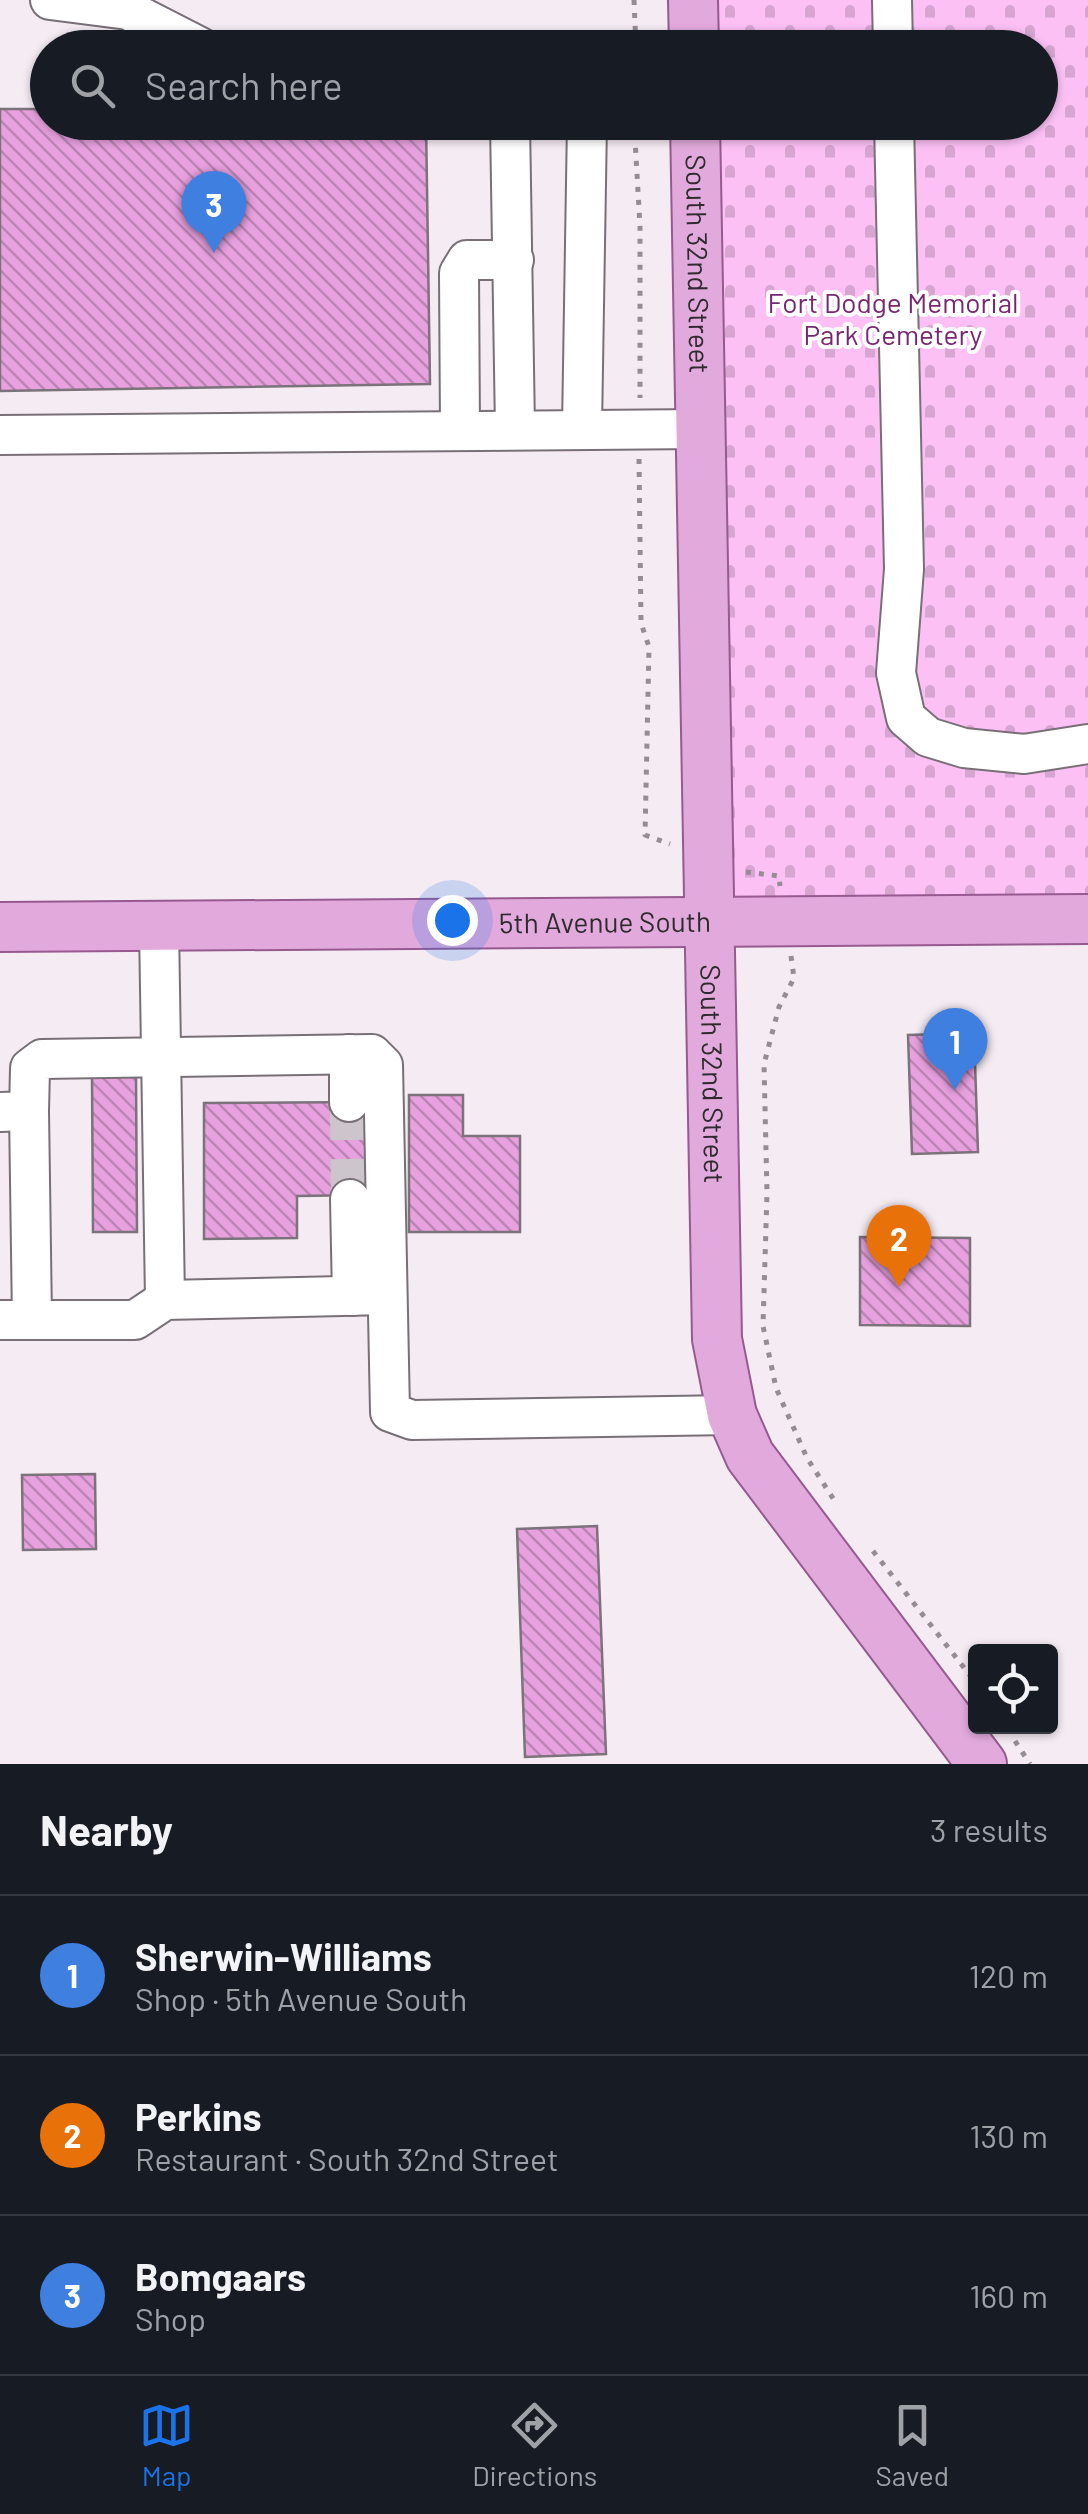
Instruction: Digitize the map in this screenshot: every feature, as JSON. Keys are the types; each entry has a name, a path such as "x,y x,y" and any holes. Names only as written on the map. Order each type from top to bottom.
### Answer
{"main road":[{"path":"693,0 694,30"},
{"name":"South 32nd Street","path":"695,140 717,1339 732,1415 750,1456 982,1764"},
{"name":"5th Avenue South","path":"0,928 1088,919"}],"lane":[{"path":"50,0 128,10 167,30"},
{"path":"892,0 892,30"},
{"path":"511,140 515,429"},
{"path":"582,428 587,140"},
{"path":"894,140 904,568 896,673 906,718 928,738 964,748 1024,754 1088,744"},
{"path":"460,430 458,274 467,260 514,260"},
{"path":"0,435 700,430"},
{"path":"159,926 165,1300"},
{"path":"349,1054 349,1102"},
{"path":"372,1054 383,1065 370,1296 165,1300 135,1320 16,1320 15,1112 30,1068 42,1059 372,1054"},
{"path":"350,1200 390,1412 412,1420 732,1415"}],"path":[{"path":"634,0 635,30"}],"green space":[{"name":"Fort Dodge Memorial Park Cemetery","path":"693,0 1088,0 1088,919 708,920 695,140 1058,140 1058,30 694,30"}],"building":[{"path":"0,109 30,109 30,140 426,140 430,384 0,391"},
{"path":"974,1033 978,1152 912,1154 908,1035"},
{"path":"92,1076 136,1076 137,1232 93,1232"},
{"path":"409,1095 463,1095 463,1136 520,1136 520,1232 409,1232"},
{"path":"365,1102 366,1195 297,1196 297,1238 204,1239 204,1103"},
{"path":"860,1237 970,1238 970,1326 860,1325"},
{"path":"95,1474 96,1549 23,1550 22,1475"},
{"path":"597,1526 606,1754 525,1757 517,1529"}],"tunnel":[{"path":"349,1102 350,1199"}],"place":[{"name":"Bomgaars","path":"214,253"},
{"name":"Sherwin-Williams","path":"955,1090"},
{"name":"Perkins","path":"899,1287"}]}
